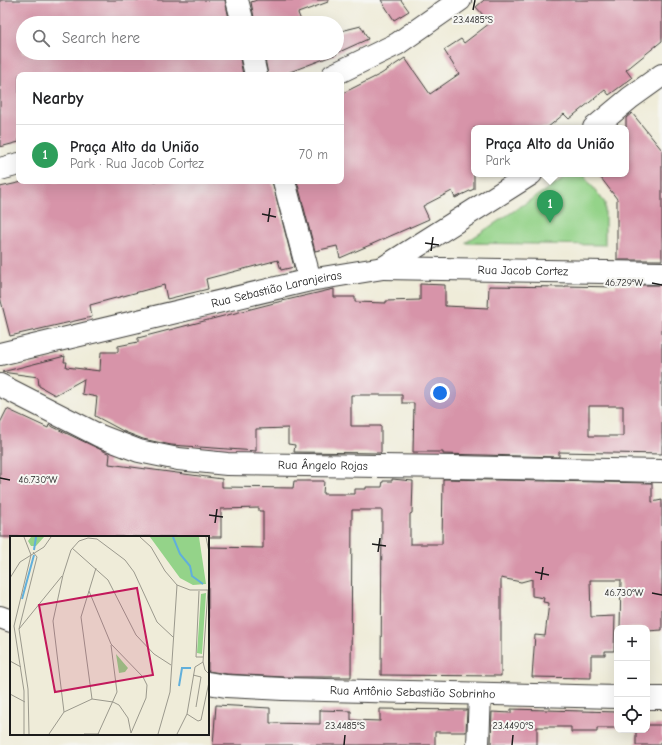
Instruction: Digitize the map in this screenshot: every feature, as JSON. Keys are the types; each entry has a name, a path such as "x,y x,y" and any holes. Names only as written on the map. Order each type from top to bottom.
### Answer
{"street":[{"path":"236,0 241,16"},
{"path":"339,72 397,44 460,0"},
{"path":"252,60 255,72"},
{"path":"598,125 630,98 662,75"},
{"path":"0,169 16,165"},
{"name":"Rua Sebastião Laranjeiras","path":"0,354 310,280 383,268 526,177"},
{"path":"285,184 310,280"},
{"name":"Rua Jacob Cortez","path":"383,268 662,272"},
{"name":"Rua Ângelo Rojas","path":"0,384 100,436 139,451 178,459 242,464 456,466 662,471"},
{"path":"0,617 10,621"},
{"name":"Rua Antônio Sebastião Sobrinho","path":"209,683 226,686 284,689 614,697"},
{"path":"478,745 480,694"},
{"path":"650,698 662,698"}],"green space":[{"path":"565,177 585,177 605,203 605,245 465,243"}],"building":[{"path":"0,0 225,0 228,16 16,16 16,60 240,60 242,72 16,72 16,143 0,147"},
{"path":"257,0 328,0 328,2 298,13 299,16 254,16 251,2"},
{"path":"381,0 401,0 409,11 394,20"},
{"path":"484,0 662,0 662,41 626,70 632,78 609,95 605,90 569,119 564,114 551,125 471,125 471,177 474,177 474,189 455,198 452,191 423,206 429,219 340,258 337,246 315,251 298,184 344,184 344,92 381,74 405,58 430,94 459,74 444,50 461,39 464,43 490,23 476,7"},
{"path":"361,26 368,39 344,50 344,30"},
{"path":"265,60 321,60 290,72 267,72"},
{"path":"632,113 662,150 662,260 617,260 617,199 600,177 629,177 629,125 626,125 626,118"},
{"path":"16,183 273,184 294,267 281,270 278,260 206,279 208,289 167,299 164,285 90,305 92,317 10,336 0,297 0,187"},
{"path":"420,284 445,285 445,306 488,308 489,286 616,287 616,285 662,285 662,454 559,452 559,457 413,452 414,403 402,403 402,395 351,395 351,426 381,426 381,453 294,452 295,445 288,444 288,428 256,429 256,451 171,445 143,439 125,432 95,416 97,397 82,394 84,379 55,395 39,386 38,377 2,372 65,356 64,362 67,362 66,367 100,371 101,352 118,352 118,346 138,342 138,338 334,289 334,297 355,297 355,302 386,303 386,301 420,300","holes":["589,406 623,406 623,436 589,436"]},
{"path":"7,409 48,428 49,425 110,454 109,464 222,479 222,487 293,488 294,481 324,481 323,494 355,494 355,489 382,487 383,481 392,481 392,479 413,481 412,513 410,514 410,544 442,544 443,479 652,483 652,502 662,500 662,630 650,631 650,625 620,625 621,580 590,580 591,617 615,616 614,651 605,651 605,655 591,655 591,678 532,677 535,635 545,636 549,603 543,602 544,598 532,596 532,579 521,582 501,578 501,676 381,675 382,510 352,510 351,677 283,677 227,674 209,671 209,547 263,548 263,511 259,511 259,508 221,509 221,537 0,537 0,423"},
{"path":"216,705 270,708 270,723 320,724 320,710 351,711 351,720 380,721 380,709 467,710 466,732 435,732 435,745 213,745"},
{"path":"511,709 614,712 614,728 597,728 597,732 571,732 571,727 537,727 537,745 491,745 492,712 511,713"},
{"path":"650,725 662,725 662,742 660,742 660,745 636,745 636,733 650,733"}],"place":[{"name":"Praça Alto da União","path":"550,223"}]}
